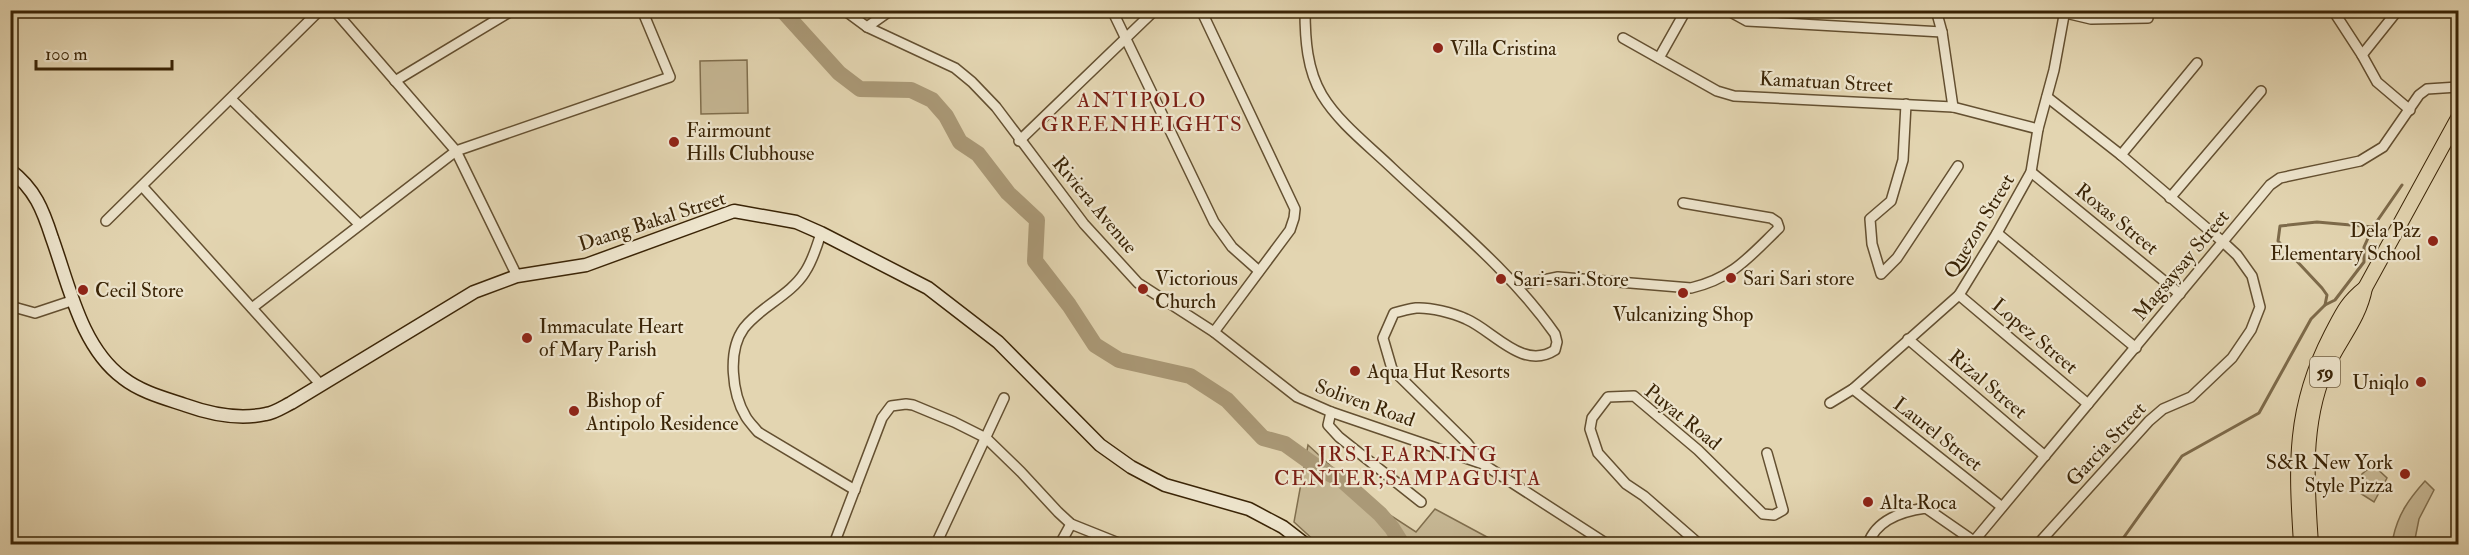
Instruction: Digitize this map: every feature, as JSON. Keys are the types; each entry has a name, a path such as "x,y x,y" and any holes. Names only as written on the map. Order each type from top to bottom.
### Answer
{"main road":[{"name":"59","path":"2311,544 2308,464 2312,412 2325,372 2361,308 2365,288 2458,118"},
{"name":"59","path":"2301,544 2297,473 2302,412 2312,376 2323,351 2349,301 2365,288"}],"street":[{"path":"106,221 320,10"},
{"path":"334,10 456,151 517,276"},
{"path":"395,81 513,10"},
{"path":"252,308 456,151 670,77 642,10"},
{"name":"Riviera Avenue","path":"844,10 867,27 955,68 972,82 996,107 1019,141 1084,224 1138,283 1214,332"},
{"path":"867,27 891,10"},
{"path":"1112,10 1214,222 1232,247 1259,271"},
{"path":"1019,141 1155,10"},
{"path":"1201,10 1295,209 1290,230 1214,332"},
{"path":"1305,10 1307,50 1313,74 1323,95 1349,128 1518,285 1555,334 1556,350 1545,357 1533,357 1514,350 1466,319 1418,308 1394,313 1383,338 1392,369 1467,443 1484,464"},
{"path":"1659,58 1686,10"},
{"path":"1727,10 1747,21 1942,32"},
{"path":"1936,10 1942,32 1953,107"},
{"path":"2053,10 2091,19 2148,18"},
{"path":"2336,10 2336,15 2377,82 2410,110"},
{"path":"2362,55 2398,10"},
{"name":"Quezon Street","path":"1830,404 1853,389 1959,295 1997,233 2031,172 2038,129 2065,12"},
{"name":"Kamatuan Street","path":"1623,38 1717,91 1734,96 1953,107 2038,129"},
{"path":"2121,155 2197,63"},
{"name":"Magsaysay Street","path":"1976,543 2002,507 2270,185 2280,178 2360,160 2371,155 2383,147 2419,95 2427,88 2458,87"},
{"path":"2170,198 2261,91"},
{"name":"Garcia Street","path":"2038,544 2149,420 2163,409 2191,396 2232,358 2251,330 2260,307 2252,276 2237,255 2121,155 2047,97"},
{"path":"231,99 359,224"},
{"path":"1906,104 1903,160 1891,201 1870,219 1872,244 1881,274 1897,258 1958,166"},
{"name":"Daang Bakal Street","path":"10,170 20,177 39,201 80,317 105,363 124,380 169,400 236,417 267,414 321,385 474,292 517,276 586,265 734,211 796,222 928,288 998,342 1100,445 1131,467 1165,485 1249,509 1283,527 1305,544"},
{"name":"Roxas Street","path":"2031,172 2180,294"},
{"path":"142,186 321,385"},
{"path":"1518,285 1558,277 1691,288 1712,283 1733,272 1779,228 1777,222 1771,218 1683,203"},
{"path":"821,233 805,272 789,291 744,328 737,342 734,379 738,399 746,418 758,432 855,489"},
{"path":"1997,233 2136,348"},
{"name":"Lopez Street","path":"1959,295 2088,404"},
{"path":"10,306 35,313 74,300"},
{"name":"Soliven Road","path":"1214,332 1297,396 1331,412 1484,464 1606,544"},
{"name":"Rizal Street","path":"1908,339 2045,456"},
{"name":"Laurel Street","path":"1853,389 2002,507"},
{"name":"Puyat Road","path":"1700,544 1610,469 1598,453 1590,429 1592,418 1608,397 1634,396 1698,450 1763,514 1774,515 1783,510 1767,453"},
{"path":"936,544 1004,398"},
{"path":"834,544 882,418 891,406 906,404 954,422 986,438 1071,524 1121,544"},
{"path":"1331,412 1328,425 1339,437 1421,502"},
{"path":"1868,544 1870,537 1884,523 1904,511 1926,508 1976,543"},
{"path":"1060,544 1071,524"}],"shaded area":[{"path":"747,60 748,113 701,114 700,61"},
{"path":"1308,445 1370,502 1416,532 1435,509 1500,544 1318,544 1294,522"},
{"path":"2373,465 2387,478 2374,502 2360,493 2362,474"},
{"path":"2425,481 2434,490 2419,519 2414,544 2390,544 2390,538 2393,538 2405,507"}],"waterway":[{"path":"782,10 839,73 860,89 911,90 932,100 946,116 960,142 978,154 1008,193 1037,220 1035,261 1069,305 1095,345 1119,360 1190,376 1227,400 1263,438 1285,444 1317,467 1343,481 1380,514 1402,544"},
{"path":"2119,544 2182,456 2259,413 2311,319 2325,305 2335,300 2364,262 2364,247 2373,227 2402,185"},
{"path":"2325,305 2327,295 2322,288 2278,241 2280,226 2317,222 2373,227"}],"place":[{"name":"Villa Cristina","path":"1438,48"},
{"name":"Fairmount Hills Clubhouse","path":"674,142"},
{"name":"Dela Paz Elementary School","path":"2433,241"},
{"name":"Sari Sari store","path":"1731,278"},
{"name":"Sari-sari Store","path":"1501,279"},
{"name":"Victorious Church","path":"1143,289"},
{"name":"Cecil Store","path":"83,290"},
{"name":"Vulcanizing Shop","path":"1683,293"},
{"name":"Immaculate Heart of Mary Parish","path":"527,338"},
{"name":"Aqua Hut Resorts","path":"1355,371"},
{"name":"Uniqlo","path":"2421,382"},
{"name":"Bishop of Antipolo Residence","path":"574,411"},
{"name":"S&R New York Style Pizza","path":"2405,474"},
{"name":"Alta Roca","path":"1868,502"}],"district":[{"name":"ANTIPOLO GREENHEIGHTS","path":"1142,112"},
{"name":"JRS LEARNING CENTER;SAMPAGUITA","path":"1408,466"}]}
